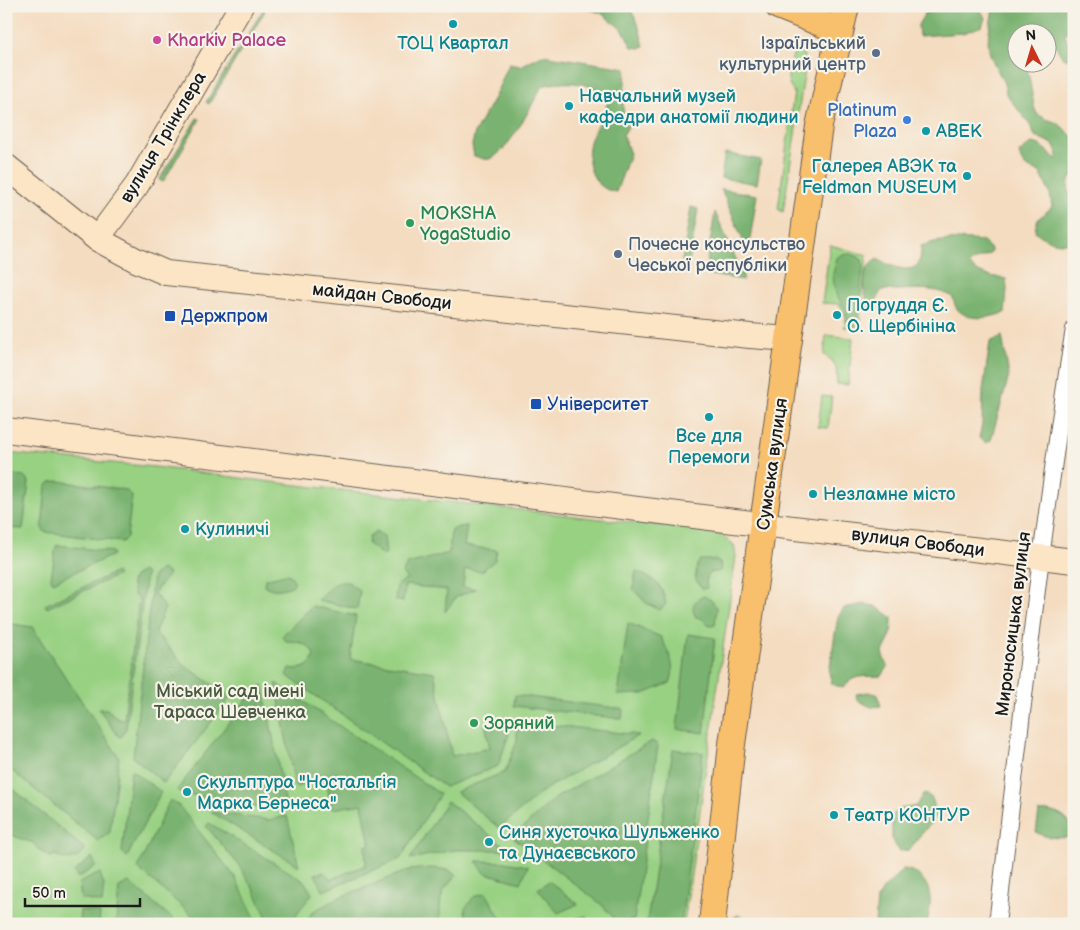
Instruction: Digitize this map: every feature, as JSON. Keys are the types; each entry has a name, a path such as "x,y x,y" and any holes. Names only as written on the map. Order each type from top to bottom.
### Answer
{"main road":[{"name":"вулиця Трінклера","path":"97,239 137,185 241,6"},
{"path":"778,6 840,31"},
{"name":"Сумська вулиця","path":"712,924 732,744 819,126 846,6"},
{"name":"майдан Свободи","path":"6,166 97,239 136,260 166,273 740,335 790,338"},
{"path":"6,430 763,524"},
{"name":"вулиця Свободи","path":"763,524 1074,561"}],"street":[{"name":"Мироносицька вулиця","path":"997,924 1041,556 1059,420 1074,329"}],"green space":[{"path":"579,6 629,6 638,24 644,46 640,48 632,47 623,30 601,13"},
{"path":"959,6 973,6 981,10 985,18 982,26 963,33 919,36 918,25 925,13"},
{"path":"993,6 1071,7 1070,25 1065,36 1074,56 1074,61 1062,57 1058,50 1058,22 1008,22 1008,72 1028,72 1037,114 1058,123 1074,138 1074,176 1070,178 1069,189 1074,213 1074,225 1067,243 1058,243 1050,240 1035,231 1037,220 1052,207 1050,194 1040,172 1026,166 1019,153 1032,143 1040,145 1056,159 1058,155 1053,144 1035,136 1030,125 1006,94 1004,84 992,59 988,37"},
{"path":"263,10 265,11 209,104 206,102"},
{"path":"796,47 803,52 806,63 783,212 778,209 794,92 790,87 788,76"},
{"path":"542,55 626,68 623,110 630,124 623,135 630,154 616,192 607,190 600,185 591,171 588,154 589,145 607,108 607,104 604,92 589,86 574,83 558,83 542,86 519,127 504,148 497,155 489,159 474,156 472,145 475,132 495,96 509,64 520,66"},
{"path":"197,118 200,119 163,182 159,180"},
{"path":"725,153 761,160 757,184 721,178"},
{"path":"721,189 757,195 748,252"},
{"path":"691,207 698,209 688,268 681,267"},
{"path":"715,212 743,275 743,280 705,274"},
{"path":"959,239 982,241 991,249 991,253 969,265 982,273 1006,279 1005,313 981,318 970,317 958,310 952,296 926,290 882,290 877,298 878,309 869,308 865,275 868,267 874,261 877,259 901,268 913,268 920,259 921,246 934,242"},
{"path":"830,245 867,255 859,328 844,327 846,317 839,304 822,303"},
{"path":"851,254 862,260 863,266 857,323 855,326 848,325 846,311 834,285 833,274 837,258 841,255"},
{"path":"826,335 853,338 848,385 837,384 834,364 824,355"},
{"path":"1002,336 1009,376 991,440 986,443 979,438 982,425 983,390 990,342"},
{"path":"822,396 832,397 828,428 818,427"},
{"name":"Міський сад імені Тараса Шевченка","path":"6,453 155,467 279,483 709,531 723,536 734,545 736,556 684,924 6,924"},
{"path":"6,474 24,476 29,482 23,529 6,528"},
{"path":"58,481 126,490 132,496 127,537 122,542 45,532 42,528 46,487 50,482"},
{"path":"467,526 464,546 497,550 495,560 482,571 465,569 463,587 476,589 456,597 445,612 447,590 405,585 403,602 395,600 397,585 407,579 402,573 407,564 449,553 451,530"},
{"path":"376,532 384,536 386,554 384,556 368,544 369,536"},
{"path":"56,546 112,552 113,555 53,582 51,578"},
{"path":"700,560 715,560 720,563 721,570 708,574 706,578 707,588 702,589 695,579 697,565"},
{"path":"162,569 169,574 154,593 165,608 155,632 184,665 228,695 229,699 164,783 133,757 153,576"},
{"path":"143,571 146,574 126,728 121,737 118,736 99,709 107,709 118,719 124,720 139,598 134,595 131,582 136,575"},
{"path":"636,571 653,580 660,587 666,604 660,610 646,603 633,589"},
{"path":"116,572 118,575 47,608 45,605"},
{"path":"285,574 290,575 295,582 292,586 274,589 264,585 265,579"},
{"path":"337,582 348,582 360,591 357,609 317,600"},
{"path":"704,596 711,600 717,608 715,625 711,626 701,618 696,617 694,613 694,604"},
{"path":"864,604 875,606 892,617 891,635 883,654 888,667 882,676 856,678 847,683 843,688 832,684 829,672 838,617 844,608"},
{"path":"312,606 356,616 350,659 434,672 452,756 490,748 485,724 508,722 509,734 498,766 445,787 286,675 290,668 298,669 305,667 313,659 314,655 309,647 299,642 286,641 282,636"},
{"path":"6,623 32,627 119,757 110,832 98,841 6,766"},
{"path":"628,623 661,637 672,665 673,671 670,683 643,694 618,695"},
{"path":"688,634 715,638 704,733 677,729"},
{"path":"276,683 440,794 400,859 323,891 315,874 323,872 331,879 366,865 365,846 370,845 362,804 332,809 326,781 295,787"},
{"path":"263,685 286,806 267,809 181,793 177,790 249,696"},
{"path":"868,692 877,694 881,706 871,707 857,700 856,694"},
{"path":"515,695 623,709 622,719 514,706"},
{"path":"517,721 639,735 546,789 499,828 456,792 505,772 517,741"},
{"path":"652,741 658,745 634,920 619,924 601,904 513,837 554,799"},
{"path":"673,749 703,753 681,924 652,924 647,922"},
{"path":"131,770 161,792 127,857 122,852"},
{"path":"6,783 85,849 82,853 72,860 55,855 51,857 41,852 33,843 6,833"},
{"path":"924,793 932,798 937,815 909,850 899,851 892,839 892,816 899,809 916,806"},
{"path":"170,800 179,806 235,877 258,924 202,924 138,868"},
{"path":"447,801 509,850 455,850 410,859"},
{"path":"1048,811 1063,816 1066,819 1073,831 1073,837 1049,837 1036,832 1039,812"},
{"path":"211,812 269,820 287,816 299,866"},
{"path":"209,823 304,881 312,894 298,912 293,924 270,924 254,890 238,864 206,826"},
{"path":"92,857 96,866 78,878 74,872"},
{"path":"476,861 504,862 528,866 521,883 485,873"},
{"path":"432,868 449,870 456,876 444,890 441,899 440,918 446,924 306,924 312,912 338,898 409,870"},
{"path":"903,869 918,875 928,888 930,908 927,924 875,924 877,899 884,888"},
{"path":"100,873 104,885 102,903 81,899 79,883"},
{"path":"549,881 578,904 558,913 538,889"},
{"path":"129,882 179,924 116,924 119,887"},
{"path":"486,893 504,924 474,924 466,918 465,908 473,898"},
{"path":"80,910 100,913 99,924 79,924"},
{"path":"738,915 743,916 745,924 731,924 731,919"},
{"path":"586,916 594,924 562,924 562,922"}],"place":[{"name":"ТОЦ Квартал","path":"453,24"},
{"name":"Kharkiv Palace","path":"157,40"},
{"name":"Ізраїльський культурний центр","path":"876,53"},
{"name":"Навчальний музей кафедри анатомії людини","path":"569,106"},
{"name":"Platinum Plaza","path":"907,120"},
{"name":"АВЕК","path":"926,131"},
{"name":"Галерея АВЭК та Feldman MUSEUM","path":"967,176"},
{"name":"MOKSHA YogaStudio","path":"410,223"},
{"name":"Почесне консульство Чеської республіки","path":"618,254"},
{"name":"Погруддя Є. О. Щербініна","path":"837,315"},
{"name":"Держпром","path":"170,316"},
{"name":"Університет","path":"536,404"},
{"name":"Все для Перемоги","path":"709,417"},
{"name":"Незламне місто","path":"813,494"},
{"name":"Кулиничі","path":"185,529"},
{"name":"Зоряний","path":"474,723"},
{"name":"Скульптура \"Ностальгія Марка Бернеса\"","path":"187,792"},
{"name":"Театр КОНТУР","path":"834,815"},
{"name":"Синя хусточка Шульженко та Дунаєвського","path":"489,842"}]}
